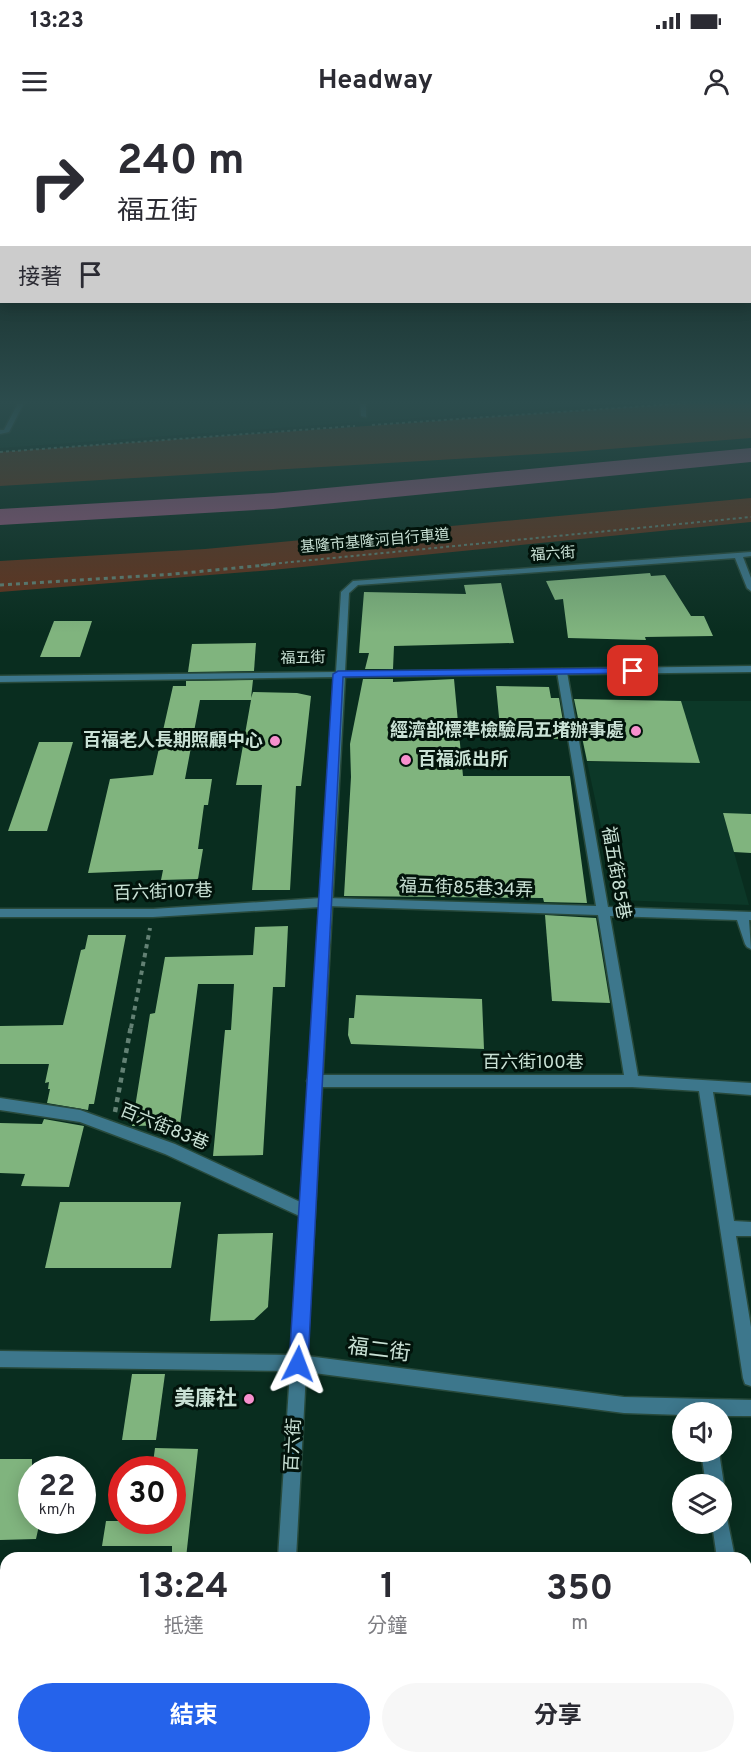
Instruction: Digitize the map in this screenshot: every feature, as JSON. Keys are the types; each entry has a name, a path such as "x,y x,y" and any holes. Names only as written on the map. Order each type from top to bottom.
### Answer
{"street":[{"name":"福六街","path":"356,583 751,554"},
{"path":"738,555 751,588"},
{"name":"百六街","path":"287,1552 306,1212 327,902 338,674 345,592 356,583"},
{"name":"福五街","path":"0,679 751,669"},
{"name":"福五街85巷","path":"562,672 632,1081"},
{"name":"福五街85巷34弄","path":"327,902 747,916"},
{"name":"百六街107巷","path":"0,913 153,913 327,902"},
{"path":"747,916 751,944"},
{"name":"百六街100巷","path":"314,1081 632,1081 751,1089"},
{"path":"705,1086 751,1378"},
{"name":"百六街83巷","path":"0,1104 80,1116 170,1149 306,1212"},
{"path":"728,1228 751,1229"},
{"name":"福二街","path":"0,1359 298,1364 624,1405 672,1409"},
{"name":"福二街","path":"732,1409 751,1408"},
{"path":"722,1534 725,1552"}],"path":[{"name":"基隆市基隆河自行車道","path":"0,585 174,574 751,516"},
{"path":"112,1128 153,913"}],"shaded area":[{"path":"0,480 106,480 0,486"},
{"path":"751,498 751,522 272,570 0,592 0,561 205,549"},
{"path":"681,701 751,701 751,814 723,814 749,905 617,900 587,762 699,763"}],"building":[{"path":"650,573 651,576 665,575 691,616 704,616 713,636 645,637 646,640 568,638 563,599 555,600 546,581"},
{"path":"501,583 514,643 394,646 393,669 365,669 369,653 359,653 364,592 466,594 464,585"},
{"path":"54,621 92,621 80,657 40,657"},
{"path":"256,643 254,671 188,672 192,644"},
{"path":"363,679 393,679 393,682 454,679 463,776 570,776 587,903 544,902 543,898 344,896 351,777 350,744"},
{"path":"253,680 251,698 253,692 297,693 311,696 301,786 296,786 290,890 252,890 262,785 236,785 251,700 200,700 185,779 212,779 208,805 204,805 198,849 203,849 198,879 161,880 163,870 88,873 110,779 153,775 173,686 186,686 186,681"},
{"path":"496,686 549,687 551,698 559,698 566,739 501,738"},
{"name":"經濟部標準檢驗局五堵辦事處","path":"574,699 681,701 700,763 587,761"},
{"path":"39,742 73,742 47,831 8,831"},
{"path":"723,813 751,814 751,853 734,852"},
{"path":"545,915 596,918 610,1003 552,1001"},
{"path":"288,926 285,987 273,987 263,1155 213,1156 225,1030 231,1030 234,984 198,984 180,1125 132,1126 150,1014 155,1013 165,957 253,955 255,927"},
{"path":"88,935 126,935 94,1104 89,1104 88,1110 47,1103 50,1089 48,1089 49,1082 45,1083 49,1064 0,1064 0,1026 63,1025 81,950 85,949"},
{"path":"356,995 482,999 484,1049 351,1044 348,1035 349,1018 354,1018"},
{"path":"44,1119 84,1126 69,1187 21,1186 25,1174 0,1173 0,1123 42,1124"},
{"path":"60,1202 181,1202 171,1268 45,1268"},
{"path":"273,1233 268,1307 254,1320 210,1321 218,1234"},
{"path":"132,1374 165,1374 156,1440 122,1440"},
{"path":"155,1448 198,1449 187,1552 172,1552 172,1546 102,1546 106,1521 108,1521 108,1534 186,1534 186,1456 154,1456"},
{"path":"0,1459 18,1459 18,1534 37,1534 36,1539 0,1540"}],"waterway":[{"path":"0,517 273,501 495,480"}],"place":[{"name":"經濟部標準檢驗局五堵辦事處","path":"636,731"},
{"name":"百福老人長期照顧中心","path":"275,741"},
{"name":"百福派出所","path":"406,760"},
{"name":"美廉社","path":"249,1399"}],"route":[{"path":"298,1364 327,902 338,674 633,671"}]}
